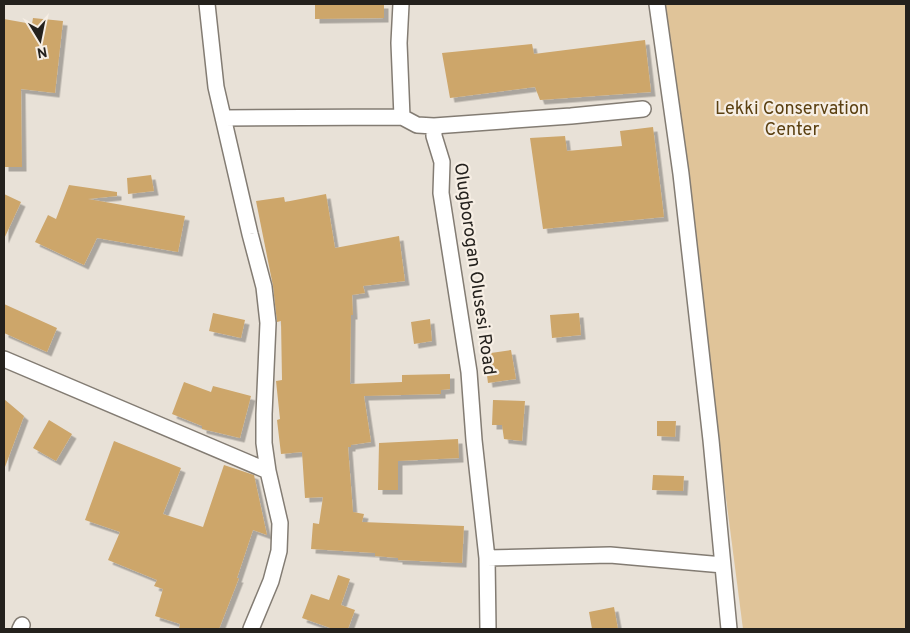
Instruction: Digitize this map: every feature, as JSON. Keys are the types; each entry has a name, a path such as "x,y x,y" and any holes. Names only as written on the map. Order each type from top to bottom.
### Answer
{"street":[{"path":"207,4 216,88 264,287 268,323 264,443 268,471 280,524 279,551 271,581 251,629"},
{"path":"402,4 399,43 402,117"},
{"path":"657,4 681,174 712,440 729,629"},
{"path":"223,118 402,117 417,125 434,126 642,109"},
{"name":"Olugborogan Olusesi Road","path":"434,126 434,136 442,162 441,193 470,372 474,440 487,558 488,629"},
{"path":"4,359 268,471"},
{"path":"487,558 610,555 723,565"}],"green space":[{"name":"Lekki Conservation Center","path":"662,4 906,4 906,629 743,629"}],"building":[{"path":"315,4 384,4 384,18 315,19"},
{"path":"33,18 63,21 55,93 21,89 22,167 4,167 4,19 32,24"},
{"path":"645,40 651,92 540,100 535,87 450,98 442,53 532,44 534,54"},
{"path":"653,127 664,217 543,229 530,138 565,136 567,151 622,146 620,131"},
{"path":"151,175 154,191 128,194 127,178"},
{"path":"69,185 117,192 117,196 88,199 185,216 178,252 97,238 84,265 35,242 48,215 56,219"},
{"path":"4,194 21,202 4,239"},
{"path":"326,194 335,248 399,236 405,281 363,286 365,293 352,295 350,384 402,382 402,375 450,374 450,389 441,390 441,394 364,396 371,442 348,447 353,512 364,514 362,522 464,526 462,563 398,560 398,558 375,556 375,553 311,549 313,523 319,524 323,497 305,498 302,452 281,454 277,420 280,419 276,381 282,380 281,321 277,322 273,286 256,201 284,197 285,202"},
{"path":"4,304 57,328 47,352 4,333"},
{"path":"213,313 245,320 241,338 209,331"},
{"path":"579,313 581,335 552,338 550,315"},
{"path":"430,319 432,341 414,344 411,322"},
{"path":"511,350 516,379 488,383 484,354"},
{"path":"184,382 211,392 213,386 251,396 240,438 202,429 202,426 172,414"},
{"path":"4,399 24,416 5,467 4,467"},
{"path":"493,400 525,401 522,441 504,439 502,425 492,425"},
{"path":"49,420 72,434 56,461 33,448"},
{"path":"657,421 676,421 675,437 657,436"},
{"path":"458,439 459,458 398,461 398,490 378,490 379,443"},
{"path":"114,441 181,468 163,514 203,527 224,465 254,475 267,535 253,530 237,578 239,578 219,629 179,629 180,624 155,616 163,589 154,586 157,580 108,560 120,532 85,520"},
{"path":"653,475 684,476 683,491 652,490"},
{"path":"338,575 350,579 341,605 355,610 348,629 333,629 302,618 311,594 329,600"},
{"path":"614,607 618,629 592,629 589,612"}]}
